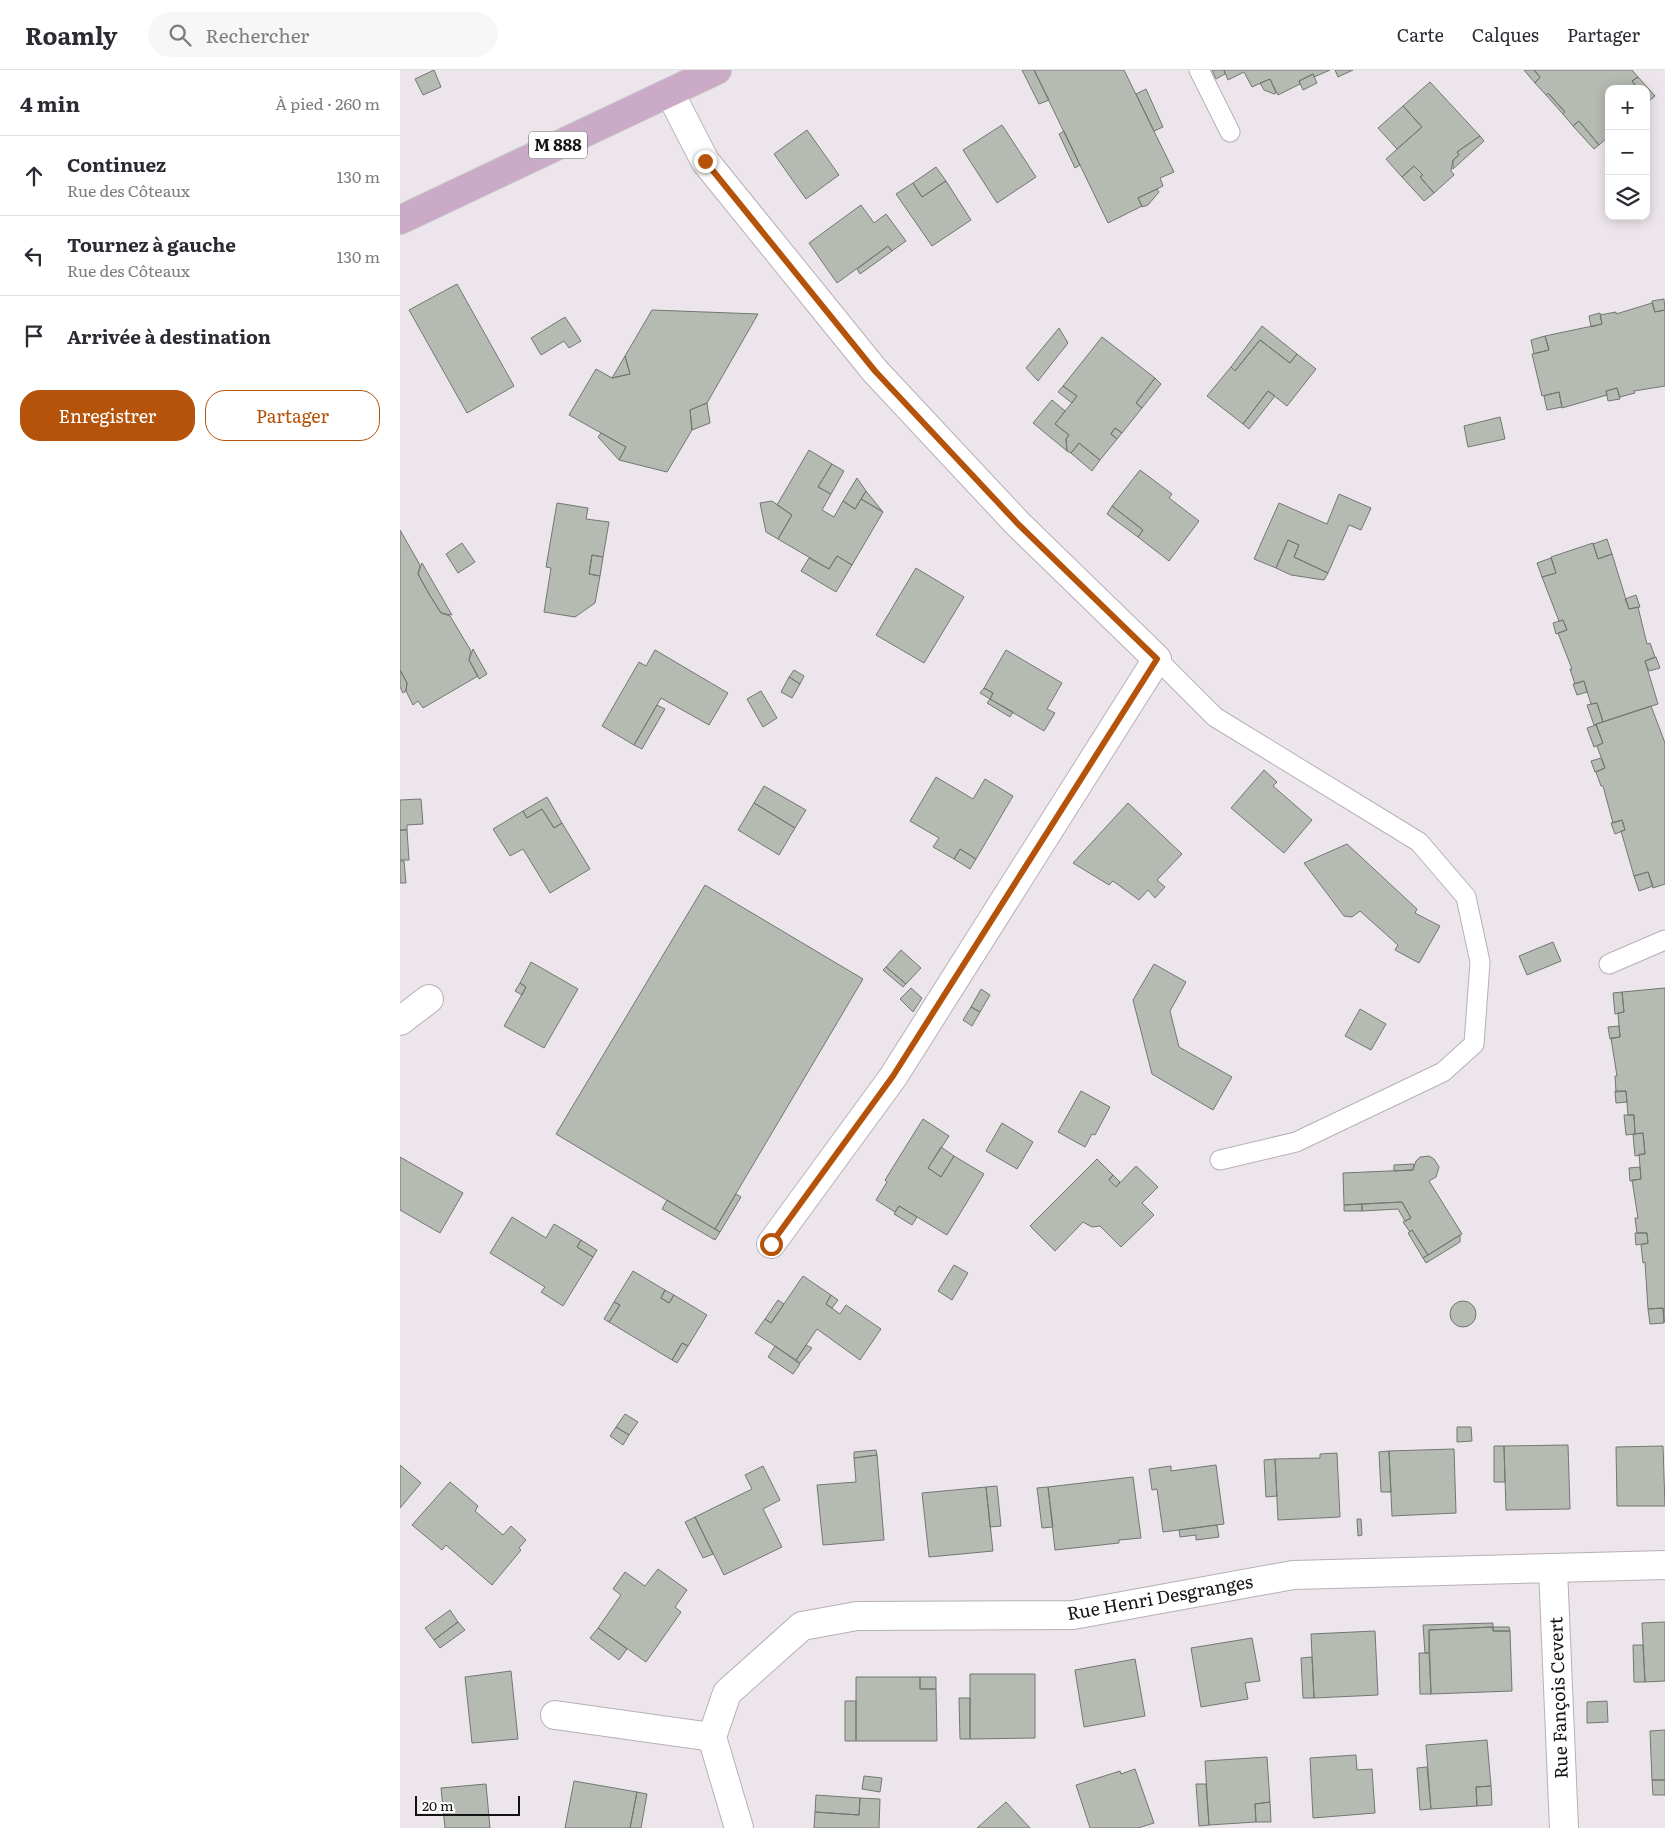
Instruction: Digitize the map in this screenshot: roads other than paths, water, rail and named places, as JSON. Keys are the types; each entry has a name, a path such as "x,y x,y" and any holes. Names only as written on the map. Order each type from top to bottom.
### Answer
{"main road":[{"name":"M 888","path":"400,220 716,70"}],"street":[{"path":"670,93 705,161 875,371 1018,524 1157,659 893,1076 771,1244"},
{"path":"400,1021 429,999"},
{"name":"Rue Henri Desgranges","path":"712,1737 727,1693 802,1626 856,1616 1073,1615 1293,1575 1665,1565"},
{"name":"Rue Fançois Cevert","path":"1554,1569 1564,1828"},
{"path":"555,1715 712,1737 739,1828"}],"lane":[{"path":"1199,70 1230,132"},
{"path":"1157,659 1215,717 1419,842 1466,897 1480,962 1474,1044 1443,1072 1296,1142 1220,1160"},
{"path":"1609,964 1665,940"}]}
